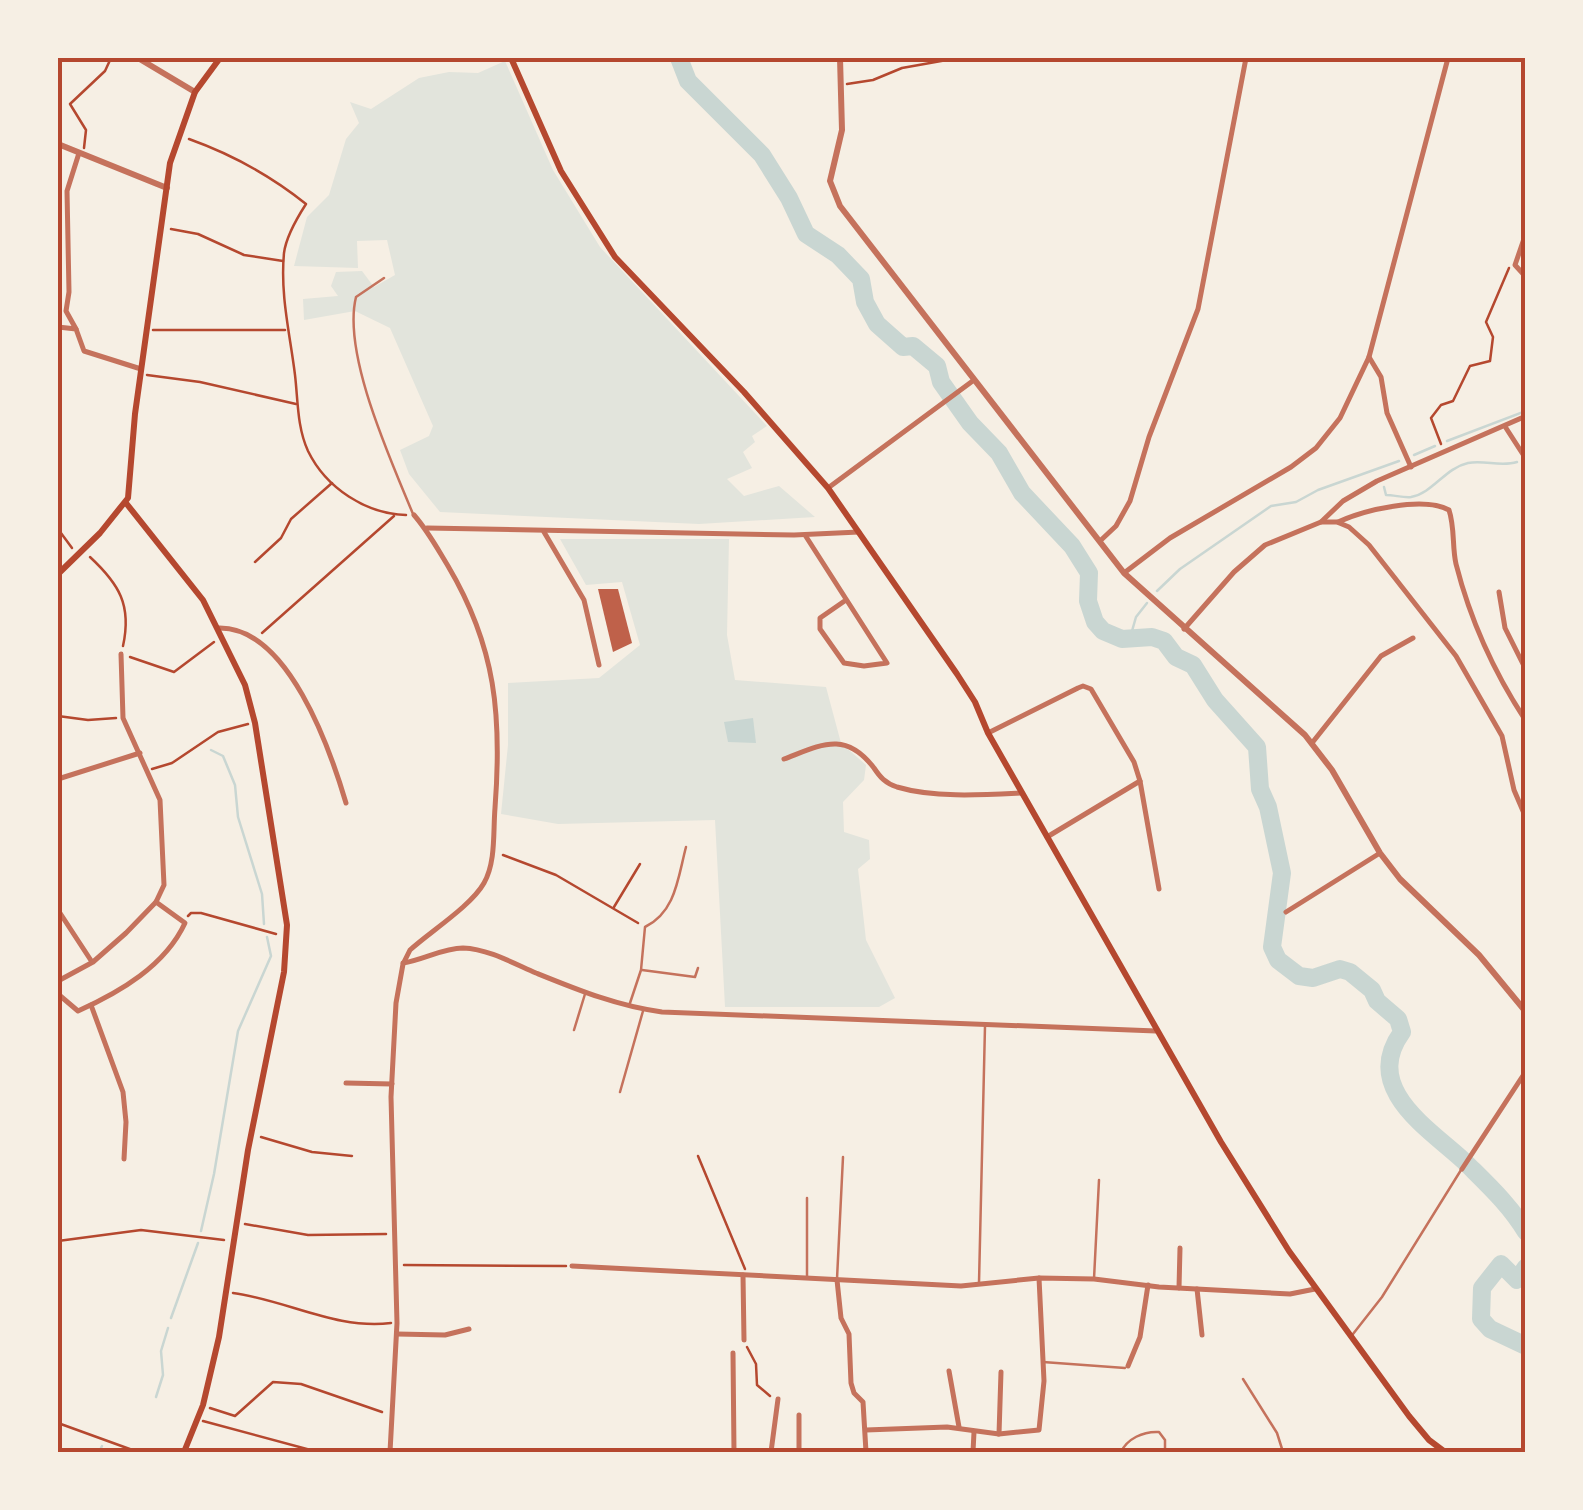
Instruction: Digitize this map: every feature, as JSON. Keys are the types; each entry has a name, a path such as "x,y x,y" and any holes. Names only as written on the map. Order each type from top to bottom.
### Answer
{"main road":[{"path":"58,574 126,503 167,188 178,135 195,92 220,58"},
{"path":"511,58 561,171 615,257 744,392 828,488 975,702 988,733 1230,1158 1315,1289 1409,1416 1444,1452"},
{"path":"126,503 202,600 245,685 287,936 282,983 226,1292 203,1405 184,1452"}],"street":[{"path":"138,58 195,92"},
{"path":"158,58 159,68"},
{"path":"840,58 842,130 831,188 840,206 970,382 1124,573 1312,742 1338,778 1379,854 1422,903 1479,956 1526,1012"},
{"path":"1100,541 1116,526 1130,501 1149,436 1198,309 1246,58"},
{"path":"1124,573 1170,538 1290,467 1316,448 1340,418 1368,357 1448,58"},
{"path":"58,144 167,188"},
{"path":"81,153 67,190 66,311 84,352 141,372"},
{"path":"1526,234 1515,265 1526,277"},
{"path":"58,328 76,330"},
{"path":"1368,357 1381,377 1388,413 1411,467"},
{"path":"828,488 970,382"},
{"path":"1184,629 1250,556 1266,545 1320,522 1343,501 1377,481 1526,416"},
{"path":"1506,427 1526,459"},
{"path":"1320,522 1337,522 1376,509 1428,506 1449,510 1455,560 1466,597 1484,643 1526,721"},
{"path":"390,1452 398,1322 392,1084 402,964 410,950 482,886 490,870 498,764 496,690 488,655 468,599 426,528 414,515"},
{"path":"1337,522 1349,527 1368,545 1456,656 1502,736 1514,790 1526,818"},
{"path":"426,528 805,535 859,532"},
{"path":"544,532 584,600 600,665"},
{"path":"805,535 888,663 844,663 820,629 820,618 846,600"},
{"path":"1499,592 1505,628 1526,670"},
{"path":"221,631 235,629 256,638 280,662 313,716 346,803"},
{"path":"1312,742 1380,656 1413,638"},
{"path":"58,981 92,962 156,902 164,885 158,794 123,718 121,654"},
{"path":"988,733 1083,686 1090,689 1134,762 1159,889"},
{"path":"784,759 822,746 846,744 860,753 881,778 900,788 1023,793"},
{"path":"58,780 140,754"},
{"path":"1047,837 1140,781"},
{"path":"1286,912 1379,854"},
{"path":"59,999 78,1010 149,970 185,923 156,902"},
{"path":"58,910 92,962"},
{"path":"402,964 469,948 628,1008 644,1010 1156,1032"},
{"path":"91,1005 123,1092 124,1159"},
{"path":"1462,1169 1526,1071"},
{"path":"346,1083 392,1084"},
{"path":"1179,1288 1180,1248"},
{"path":"572,1266 837,1280 979,1284 1038,1278 1094,1279 1290,1294 1315,1289"},
{"path":"744,1340 745,1275"},
{"path":"866,1430 959,1427 999,1434 1040,1428 1038,1278"},
{"path":"837,1280 841,1318 849,1334 851,1383 863,1402 866,1452"},
{"path":"1128,1366 1140,1337 1148,1285"},
{"path":"1197,1289 1202,1336"},
{"path":"397,1334 445,1335 469,1330"},
{"path":"734,1353 734,1452"},
{"path":"949,1371 959,1427"},
{"path":"999,1434 1001,1372"},
{"path":"770,1452 778,1400"},
{"path":"799,1415 799,1452"},
{"path":"973,1452 974,1432"}],"lane":[{"path":"384,278 356,297 355,334 376,422 414,515"},
{"path":"628,1008 641,970 645,927 668,910 686,846"},
{"path":"641,970 694,977 698,968"},
{"path":"574,1030 586,993"},
{"path":"620,1092 644,1010"},
{"path":"979,1284 985,1026"},
{"path":"837,1280 843,1157"},
{"path":"1352,1335 1382,1297 1462,1169"},
{"path":"1094,1279 1099,1180"},
{"path":"807,1198 807,1278"},
{"path":"1042,1362 1128,1366"},
{"path":"1243,1379 1278,1434 1283,1452"},
{"path":"1121,1452 1127,1442 1149,1431 1159,1432 1165,1440 1165,1452"}],"path":[{"path":"81,153 86,130 70,104 105,70 110,58"},
{"path":"841,84 873,80 902,68 958,58"},
{"path":"178,135 219,149 282,185 306,204 284,250 284,262 287,330 308,452 333,482 363,507 414,515"},
{"path":"162,227 198,234 244,255 284,262"},
{"path":"1444,453 1432,418 1440,405 1453,400 1470,366 1490,361 1493,337 1486,322 1506,270 1515,265"},
{"path":"148,330 287,330"},
{"path":"141,372 298,404"},
{"path":"255,562 281,538 292,519 333,482"},
{"path":"256,638 396,515"},
{"path":"58,529 80,553 109,574 122,594 125,637 121,654 174,672 221,631"},
{"path":"58,716 88,720 123,718"},
{"path":"148,770 172,763 218,732 254,722"},
{"path":"492,852 540,868 645,927"},
{"path":"614,909 640,864"},
{"path":"185,923 194,912 287,936"},
{"path":"252,1135 312,1152 352,1156"},
{"path":"698,1156 745,1275"},
{"path":"238,1223 308,1235 397,1234"},
{"path":"58,1241 141,1230 236,1240"},
{"path":"397,1264 572,1266"},
{"path":"226,1292 256,1296 336,1320 359,1324 398,1322"},
{"path":"744,1340 756,1364 757,1384 778,1400"},
{"path":"203,1405 235,1416 268,1385 288,1383 394,1414"},
{"path":"197,1420 318,1452"},
{"path":"58,1423 138,1452"}],"shaded area":[{"path":"505,61 553,170 600,247 767,426 752,436 755,442 743,452 752,468 727,479 744,496 779,486 815,517 699,524 440,512 409,474 400,450 429,436 433,426 390,328 355,311 304,320 303,299 338,296 331,286 336,272 362,271 374,287 395,275 387,240 357,241 358,268 294,266 307,217 329,195 346,139 359,123 350,102 371,109 419,78 449,72 478,73"},
{"path":"560,539 729,539 727,635 735,680 826,687 841,743 866,765 864,780 843,802 844,832 869,840 870,859 858,869 866,940 895,998 879,1007 725,1007 715,820 558,824 501,814 508,745 508,683 599,678 640,645 622,582 586,585"},
{"path":"753,718 756,743 728,742 724,722"}],"building":[{"path":"598,589 618,589 632,643 613,652"}],"waterway":[{"path":"679,58 688,81 762,155 806,234 838,255 861,279 865,302 877,324 903,347 913,346 937,366 941,382 970,423 999,453 1022,493 1072,546 1089,573 1088,601 1095,622 1103,631 1122,639 1152,637 1164,641 1176,657 1193,665 1215,700 1257,747 1260,789 1268,807 1282,873 1272,947 1278,960 1299,976 1313,978 1340,969 1350,972 1372,990 1377,1001 1398,1019 1402,1032 1392,1053 1390,1072 1405,1106 1490,1187 1526,1232"},
{"path":"1447,441 1526,411"},
{"path":"1414,455 1435,446"},
{"path":"1157,591 1180,569 1271,506 1296,502 1318,490 1399,461"},
{"path":"1384,487 1386,495 1411,497 1468,463 1517,462"},
{"path":"1130,638 1136,617 1147,603"},
{"path":"211,750 223,756 235,785 238,817 262,894 264,924"},
{"path":"201,1231 238,1031 271,956 267,937"},
{"path":"171,1318 198,1243"},
{"path":"1526,1267 1517,1280 1501,1264 1482,1288 1481,1319 1490,1329 1526,1346"},
{"path":"156,1397 163,1375 161,1351 168,1328"},
{"path":"99,1452 102,1446"}]}
